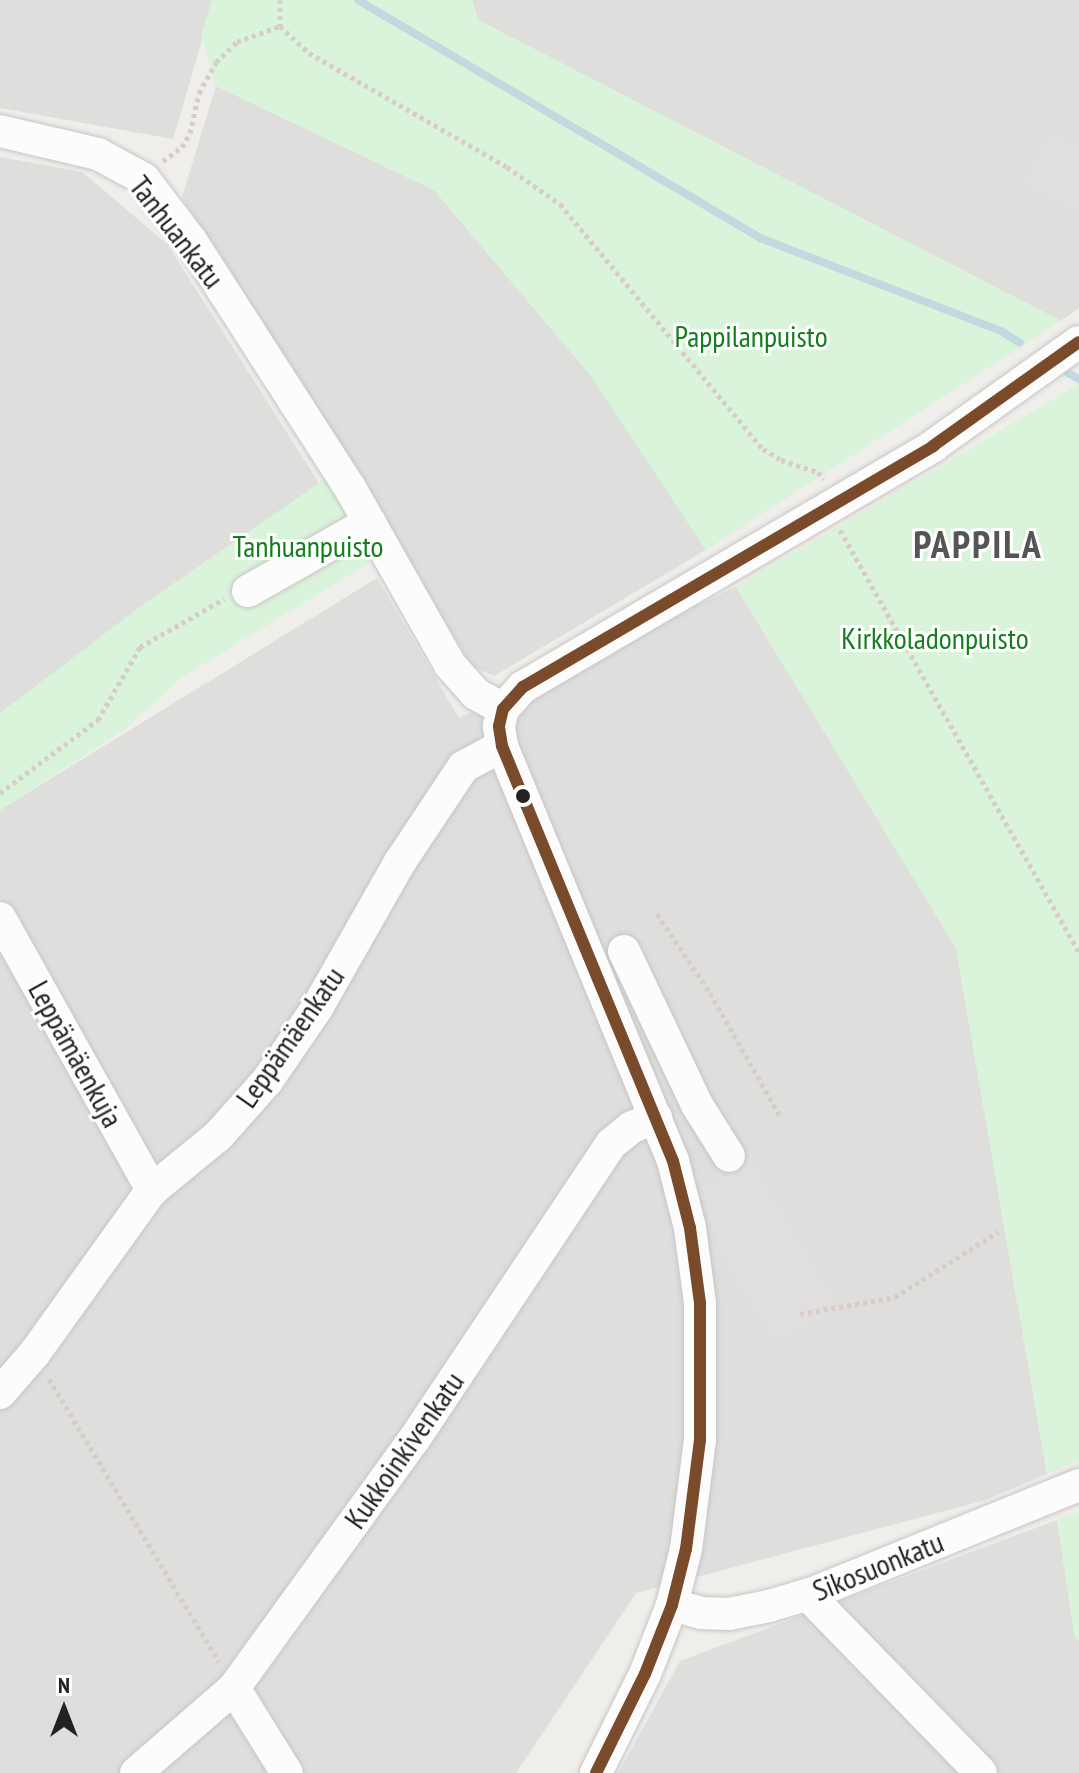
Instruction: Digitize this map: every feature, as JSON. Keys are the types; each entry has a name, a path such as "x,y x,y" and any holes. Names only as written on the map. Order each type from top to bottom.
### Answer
{"street":[{"name":"Tanhuankatu","path":"0,131 98,154 144,179 192,242 370,522 456,673 483,699 503,709"},
{"path":"596,1773 640,1687 672,1605 695,1493 702,1417 703,1343 690,1228 673,1161 502,746 499,726 503,709 523,687 945,438 1079,342"},
{"path":"248,591 370,522"},
{"name":"Leppämäenkatu","path":"0,1393 34,1354 152,1190 218,1136 267,1081 317,1008 400,862 454,779 476,757 502,746"},
{"name":"Leppämäenkuja","path":"0,918 152,1190"},
{"path":"624,951 697,1105 729,1156"},
{"name":"Kukkoinkivenkatu","path":"136,1773 234,1688 413,1441 611,1144 624,1132 656,1118"},
{"name":"Sikosuonkatu","path":"672,1605 702,1613 729,1614 808,1595 1079,1485"},
{"path":"808,1595 981,1773"},
{"path":"234,1688 287,1773"}],"path":[{"path":"280,0 280,26 309,53 344,77 507,167 560,204 763,449 781,460 818,472 844,543 1079,953"},
{"path":"144,179 182,147 190,133 199,93 216,62 237,42 280,26"},
{"path":"0,793 98,720 140,647 228,597 248,591"},
{"path":"657,914 710,993 780,1116"},
{"path":"800,1314 895,1297 998,1232"},
{"path":"34,1354 234,1688"}],"shaded area":[{"path":"0,0 214,0 173,139 0,108"},
{"path":"472,0 1079,0 1079,308 1061,321 478,20"},
{"path":"216,86 434,190 591,376 706,550 494,676 472,666 182,197"},
{"path":"1049,131 1079,147 1079,214 1023,182"},
{"path":"0,157 82,172 167,244 319,483 0,736"},
{"path":"377,578 459,718 736,587 956,948 1047,1474 986,1500 636,1593 516,1773 0,1773 0,810"},
{"path":"750,1160 841,1311 773,1339 717,1249 703,1190"},
{"path":"1057,1520 1075,1637 1079,1641 1079,1773 618,1773 680,1661"}],"green space":[{"name":"Pappilanpuisto","path":"212,0 472,0 478,20 1061,321 706,550 591,376 434,190 216,86 201,35"},
{"name":"Kirkkoladonpuisto","path":"1079,384 1079,1461 1047,1474 956,948 736,587"},
{"name":"Tanhuanpuisto","path":"325,479 379,557 184,676 124,730 0,810 0,713 141,606"},
{"path":"1079,1512 1079,1641 1075,1638 1057,1520"}],"waterway":[{"path":"358,0 760,238 1001,331 1020,343"},
{"path":"1068,373 1079,379"}],"transit line":[{"path":"596,1773 645,1674 672,1605 686,1549 700,1440 700,1303 690,1228 673,1161 502,746 499,726 503,709 523,687 933,446 1079,342"}],"district":[{"name":"PAPPILA","path":"978,544"}]}
